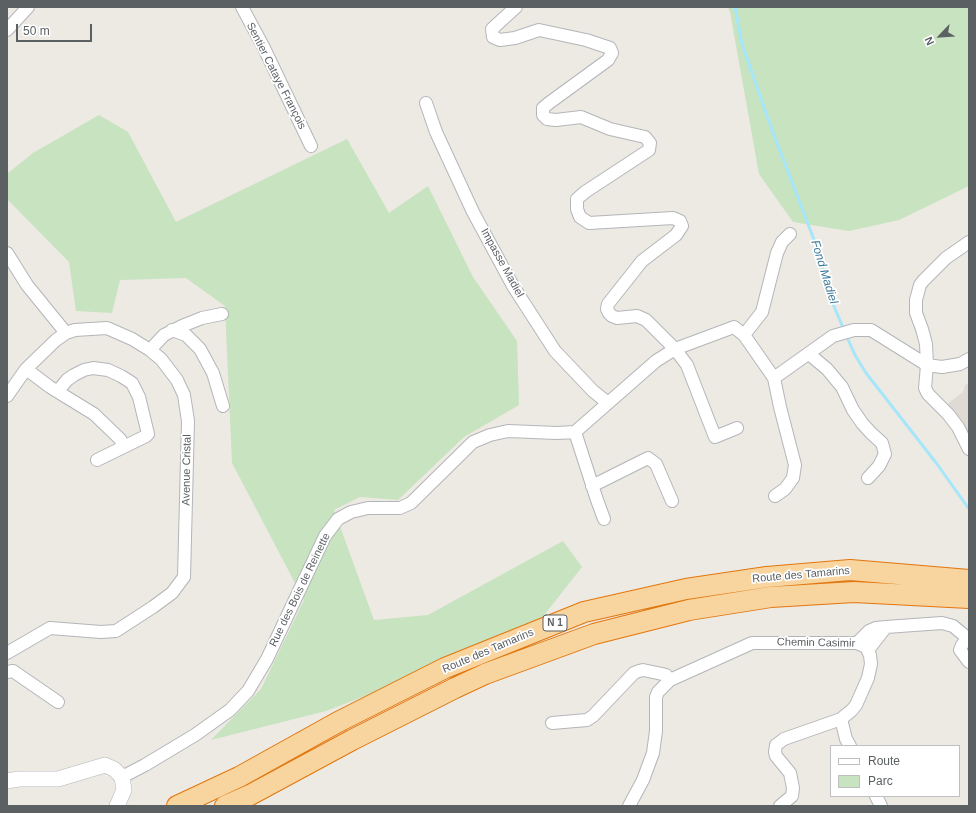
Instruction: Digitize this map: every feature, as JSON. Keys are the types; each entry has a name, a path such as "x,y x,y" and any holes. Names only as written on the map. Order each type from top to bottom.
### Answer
{"highway":[{"name":"Route des Tamarins","path":"177,806 239,777 338,722 445,668 584,612 686,588 767,577 850,570 969,580"},
{"name":"Route des Tamarins","path":"225,806 250,795 352,740 485,674 594,634 689,610 771,597 854,592 969,598"}],"street":[{"path":"7,30 28,7"},
{"name":"Sentier Cataye François","path":"242,7 264,48 311,146"},
{"path":"516,7 492,29 493,36 500,40 508,39 539,30 586,40 610,48 612,53 608,60 543,108 543,115 547,119 556,120 581,117 610,129 645,138 650,143 649,150 585,192 578,199 577,209 580,217 589,223 673,218 680,221 682,226 676,235 642,261 608,304 607,309 612,316 618,318 637,316 646,320 676,349 687,365 715,437 737,428"},
{"name":"Impasse Madiel","path":"426,103 436,132 474,212 513,286 555,351 594,391 608,403"},
{"path":"744,335 762,312 777,253 782,242 790,234"},
{"path":"969,242 946,258 923,280 916,300 916,313 926,344 927,364 925,388 928,394 958,426 969,449"},
{"path":"7,253 14,267 66,333"},
{"path":"150,350 164,335 172,330 202,318 222,314"},
{"path":"604,519 575,432 656,361 676,349 734,327 744,335 774,378 795,465 793,478 785,489 775,496"},
{"name":"Avenue Cristal","path":"7,396 26,369 56,340 66,333 75,330 107,328 132,339 161,359 177,380 184,395 188,421 184,577 172,593 116,631 101,632 50,628 7,653"},
{"path":"172,330 186,335 200,349 213,373 223,406"},
{"path":"774,378 833,336 854,330 871,330 927,364 942,367 960,364 969,359"},
{"path":"809,354 827,369 842,387 853,410 862,423 882,443 886,454 879,466 868,478"},
{"path":"58,392 67,380 74,375 84,370 93,368 108,370 132,383 139,397 148,434 97,460"},
{"path":"26,369 50,387 94,414 120,439 124,446"},
{"name":"Rue des Bois de Reinette","path":"122,776 145,765 195,735 230,710 248,691 267,659 325,536 338,519 351,512 368,508 400,508 411,502 473,442 490,435 508,431 557,434 575,432"},
{"path":"592,486 648,458 656,464 672,501"},
{"path":"857,643 869,631 876,628 942,624 953,626 965,636 966,640 960,650 969,662"},
{"path":"868,650 886,627"},
{"name":"Chemin Casimir","path":"629,806 643,780 653,753 656,731 656,697 658,692 670,680 752,643 857,643 866,646 871,664 864,688 852,710 841,719 784,739 776,745 776,756 790,773 793,788 792,796 780,806"},
{"path":"552,723 587,720 593,716 634,673 639,671 643,670 666,675 670,680"},
{"path":"7,672 13,671 58,702"},
{"path":"841,719 850,745"},
{"path":"7,781 19,779 58,779 104,766 114,769 122,776 124,790 117,806"},
{"path":"876,797 881,806"}],"shaded area":[{"path":"969,383 969,438 960,419 946,405 963,392 965,385"}],"green space":[{"path":"728,7 969,7 969,186 899,220 849,231 793,222 759,174"},
{"path":"99,115 128,132 176,222 347,139 389,213 428,186 473,277 517,341 519,405 464,437 398,500 360,497 334,510 374,620 428,615 563,541 582,567 530,633 326,711 211,740 261,689 304,600 232,463 225,306 186,278 120,280 112,313 76,311 69,262 7,199 7,174 33,153"}],"waterway":[{"name":"Fond Madiel","path":"735,7 742,44 772,130 821,258 824,278 844,330"},
{"name":"Fond Madiel","path":"846,335 855,355 866,373 937,464 969,509"}]}
